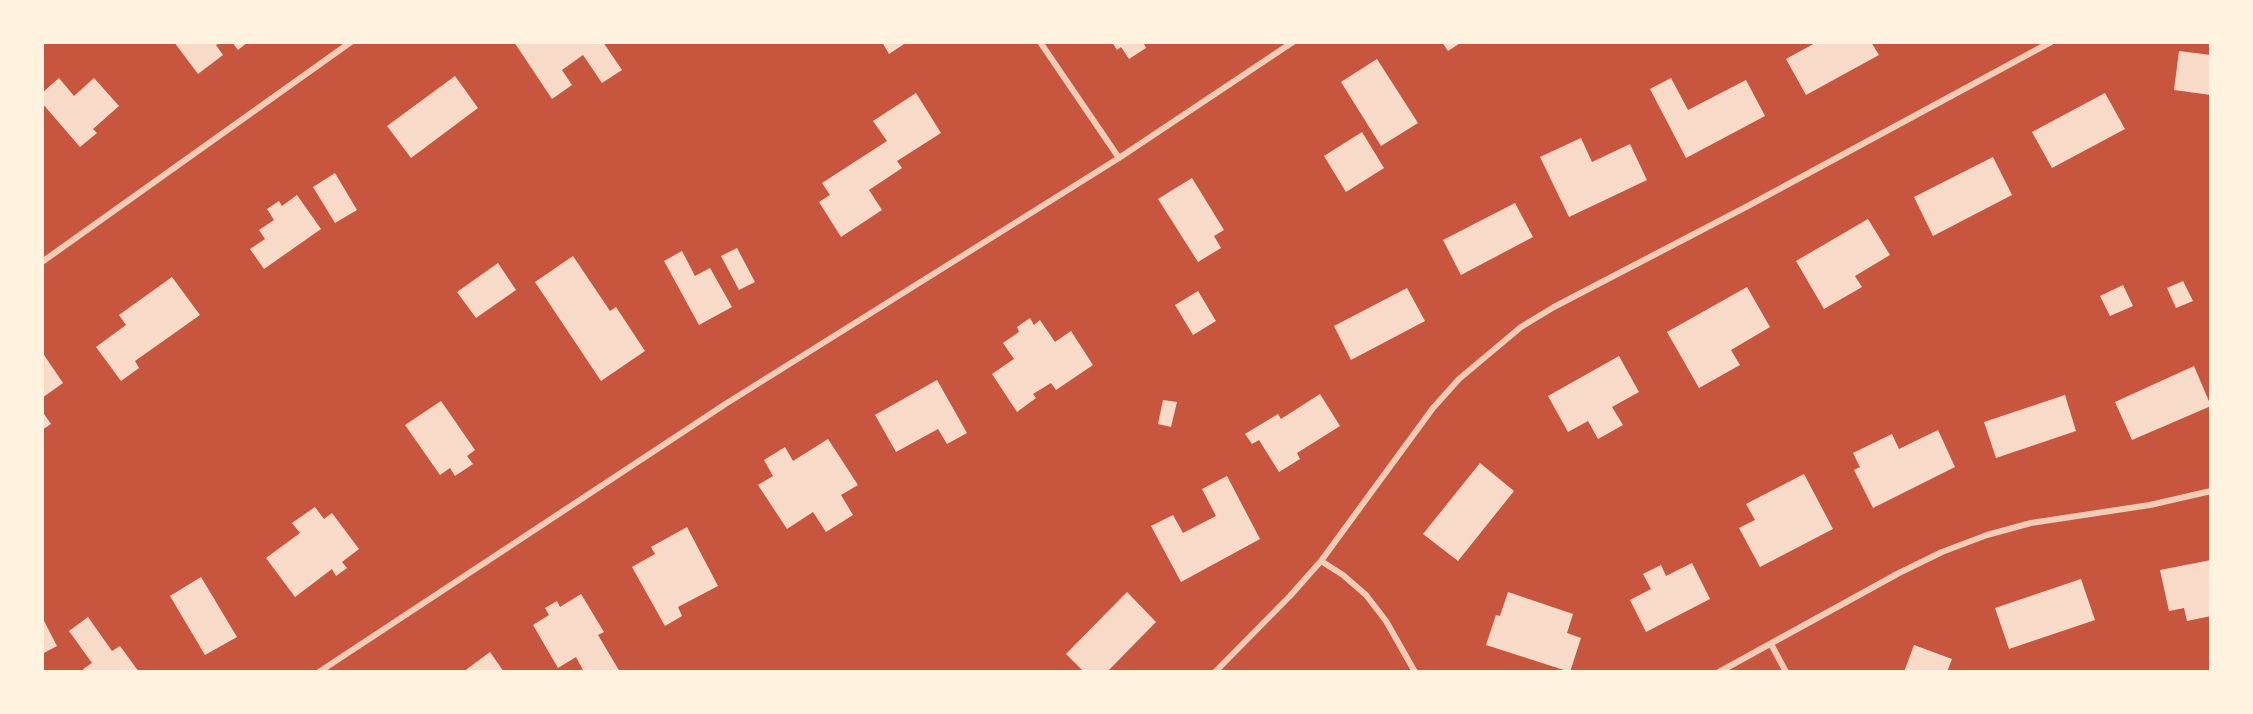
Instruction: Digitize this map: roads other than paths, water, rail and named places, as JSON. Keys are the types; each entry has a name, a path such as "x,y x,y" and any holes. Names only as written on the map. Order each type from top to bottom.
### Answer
{"street":[{"path":"42,262 351,42"},
{"path":"1040,42 1119,158"},
{"path":"319,672 727,403 1119,158 1293,42"},
{"path":"1215,672 1321,561 1433,408 1459,379 1521,327 2051,42"},
{"path":"1719,672 1899,573 1942,552 1987,535 2031,523 2150,505 2211,490"},
{"path":"1321,561 1343,575 1366,595 1386,621 1415,672"},
{"path":"1771,644 1786,672"}]}
